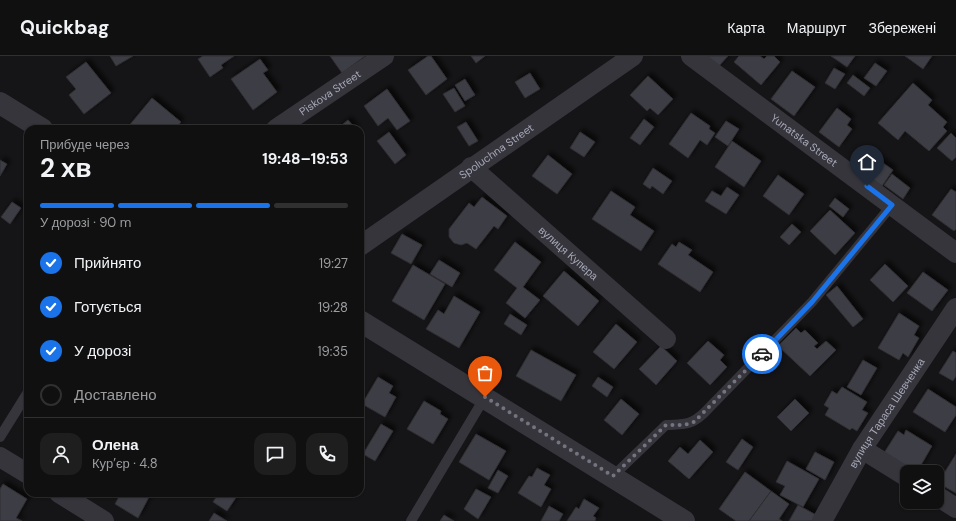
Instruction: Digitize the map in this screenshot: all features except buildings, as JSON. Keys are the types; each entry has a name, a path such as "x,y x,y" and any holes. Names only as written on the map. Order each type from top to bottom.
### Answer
{"street":[{"name":"Piskova Street","path":"282,125 384,56"},
{"name":"Spoluchna Street","path":"364,243 471,167 633,56"},
{"name":"Yunatska Street","path":"691,56 956,253"},
{"path":"0,103 36,125"},
{"name":"вулиця Купера","path":"471,167 666,339"},
{"name":"вулиця Тараса Шевченка","path":"822,521 862,449 956,308"},
{"path":"364,323 684,521"},
{"path":"862,449 900,473"},
{"path":"0,457 24,472"},
{"path":"65,497 104,521"},
{"path":"944,500 956,508"}],"lane":[{"path":"613,476 666,425 684,425 694,422 704,413 812,302 892,205"},
{"path":"412,521 485,397"},
{"path":"0,437 24,398"}],"way so far":[{"path":"485,397 613,476 620,471 666,425 684,425 694,422 762,354"}],"route":[{"path":"762,354 812,302 892,205 867,186"}]}
